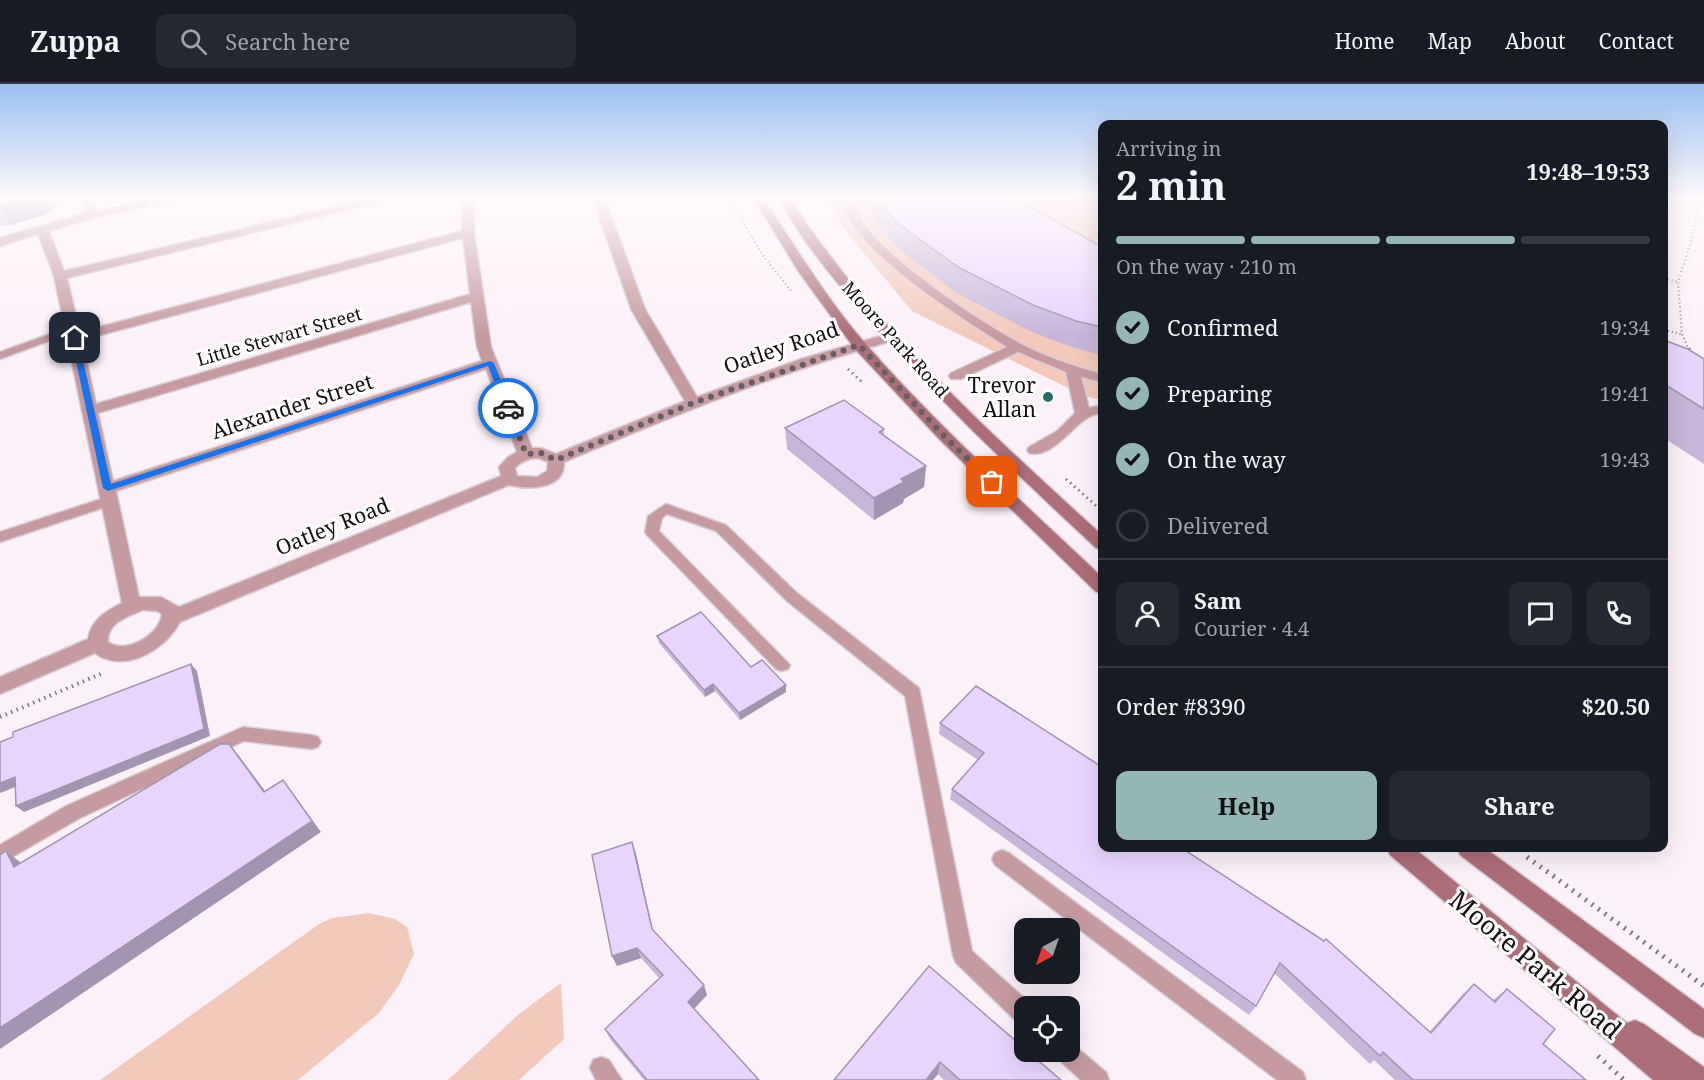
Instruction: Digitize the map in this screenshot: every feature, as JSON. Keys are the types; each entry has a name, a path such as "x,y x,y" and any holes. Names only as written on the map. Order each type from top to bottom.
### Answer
{"main road":[{"name":"Moore Park Road","path":"787,243 804,272 859,345 945,437 1098,583"},
{"name":"Moore Park Road","path":"815,243 829,264 891,337 968,417 1098,540"},
{"name":"Moore Park Road","path":"1403,852 1674,1080"},
{"name":"Moore Park Road","path":"1473,852 1704,1025"},
{"path":"1503,937 1699,1080"}],"street":[{"path":"48,243 60,276 91,410 132,607"},
{"path":"60,276 193,243"},
{"path":"73,334 427,243"},
{"path":"469,243 484,347 526,454"},
{"path":"615,243 638,309 693,403"},
{"path":"875,243 904,270 1017,347 1072,370 1098,377"},
{"name":"Little Stewart Street","path":"91,410 477,296"},
{"name":"Oatley Road","path":"556,460 693,403 859,345 891,337"},
{"path":"956,376 1017,347"},
{"name":"Alexander Street","path":"109,494 490,363"},
{"path":"1072,370 1083,414"},
{"path":"1035,450 1062,434 1083,414 1098,410"},
{"path":"541,453 556,460 557,465 554,472 541,481 524,484 509,479 507,467 517,457 526,454 541,453"},
{"name":"Oatley Road","path":"173,618 509,479"},
{"path":"142,603 161,604 172,611 173,618 164,633 144,647 120,653 102,649 98,643 98,636 109,619 132,607 142,603"},
{"path":"0,686 98,643"}],"lane":[{"path":"0,356 73,334"},
{"path":"0,537 109,494"},
{"path":"782,665 652,532 655,516 666,509 721,528 792,597 913,693 963,956 1014,1004"},
{"path":"0,855 73,812 243,734 312,742"},
{"path":"1002,859 1295,1080"},
{"path":"1078,1062 1098,1080"}],"path":[{"path":"756,243 796,297"},
{"path":"1690,243 1678,282 1682,334 1691,353"},
{"path":"1668,279 1678,282"},
{"path":"1668,331 1682,334"},
{"path":"1523,854 1704,986"}],"shaded area":[{"path":"856,243 1098,243 1098,399 1084,396 912,311"},
{"path":"369,913 395,919 407,927 414,954 399,985 378,1014 298,1080 100,1080 319,924 332,918"},
{"path":"561,983 564,1039 519,1080 448,1080 519,1014"}],"building":[{"path":"926,243 1096,243 1098,245 1098,326 1076,321 1033,305 958,267"},
{"path":"1668,342 1688,349 1704,359 1704,409 1668,386"},
{"path":"844,400 884,429 879,432 926,466 901,479 904,482 874,498 785,428"},
{"path":"701,612 751,667 762,660 786,685 739,713 713,684 704,690 657,636"},
{"path":"191,664 204,729 16,806 15,777 0,783 0,742 13,737 13,732"},
{"path":"976,686 1098,764 1098,852 1188,852 1324,941 1326,939 1431,1033 1474,984 1495,1002 1507,989 1555,1029 1543,1044 1586,1080 1413,1080 1383,1052 1380,1056 1280,963 1256,1006 952,789 984,753 940,723"},
{"path":"220,744 229,744 264,792 283,780 312,821 0,1028 0,855 6,851 14,867"},
{"path":"632,842 652,929 704,985 688,1002 759,1080 647,1080 605,1029 663,975 637,948 612,956 592,855"},
{"path":"929,966 1014,1039 1014,1062 1040,1062 1061,1080 960,1080 940,1062 926,1080 834,1080"}],"way so far":[{"path":"508,408 526,454 549,454 556,460 693,403 859,345 945,437 992,482"}],"place":[{"name":"Trevor Allan","path":"1048,397"}],"route":[{"path":"75,338 108,488 490,363 508,408"}]}
